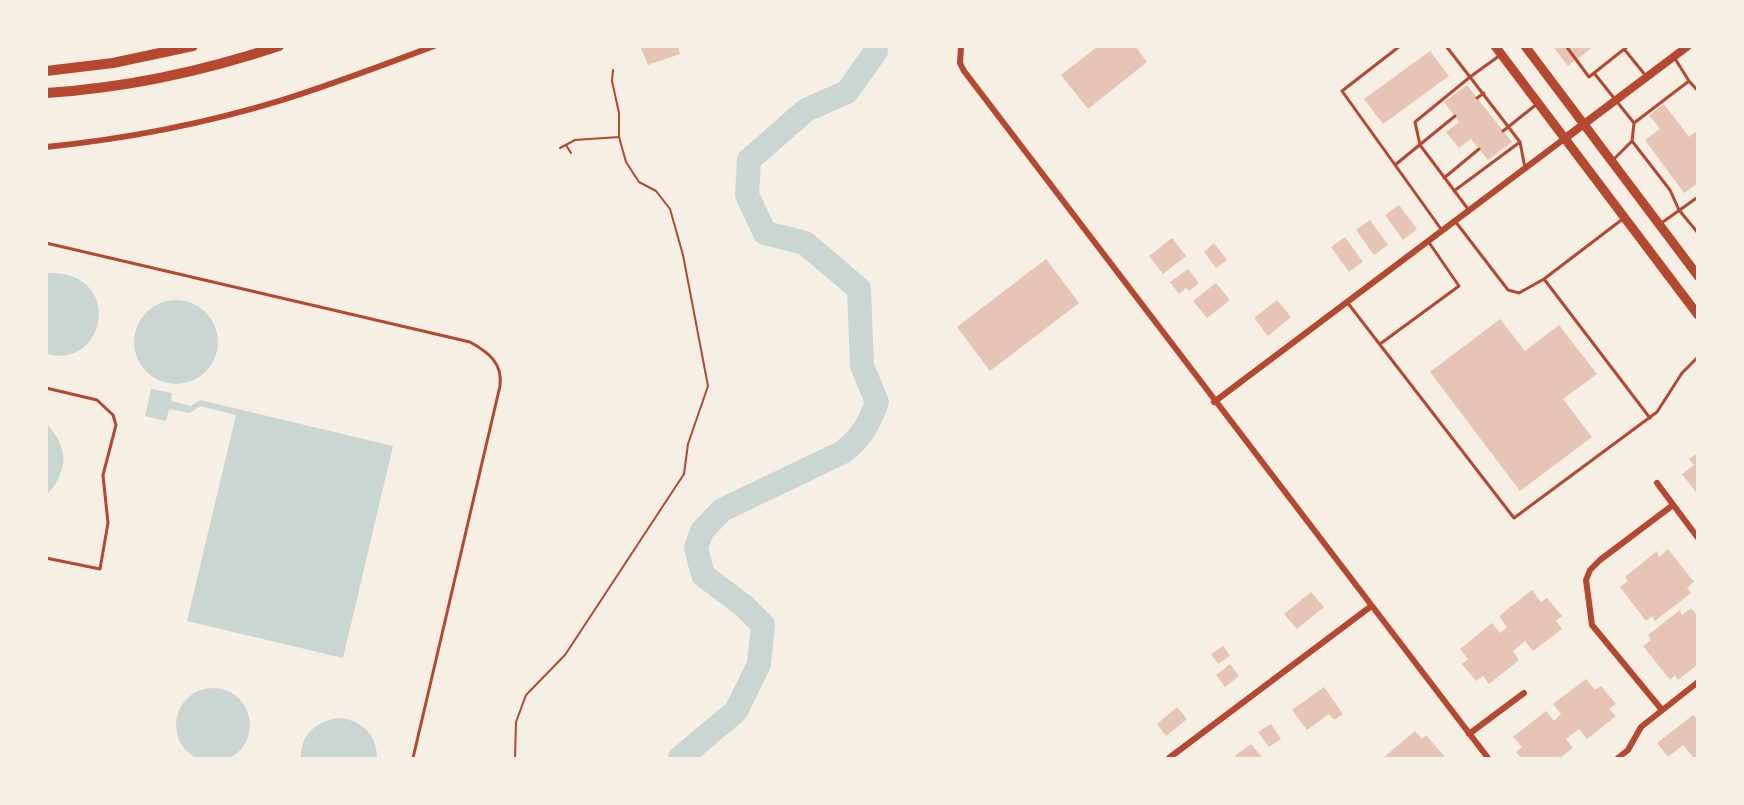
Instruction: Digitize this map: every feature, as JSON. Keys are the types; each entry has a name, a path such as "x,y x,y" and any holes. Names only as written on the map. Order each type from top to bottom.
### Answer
{"highway":[{"path":"46,71 113,63 193,46"},
{"path":"46,93 82,91 165,76 232,61 279,46"}],"main road":[{"path":"1564,139 1688,46"},
{"path":"1526,47 1658,225 1697,272"},
{"path":"1498,50 1698,315"}],"street":[{"path":"46,147 123,137 214,119 280,101 434,46"},
{"path":"960,50 964,71 1488,759"},
{"path":"1214,402 1564,139"},
{"path":"1657,483 1698,538"},
{"path":"1662,710 1592,625 1586,580 1590,570 1600,560 1673,505"},
{"path":"1169,759 1370,607"},
{"path":"1618,759 1628,750 1641,727 1698,682"},
{"path":"1468,734 1524,693"}],"lane":[{"path":"1400,46 1342,91 1443,231"},
{"path":"1446,46 1509,125 1520,142 1525,168"},
{"path":"1566,46 1589,77 1626,48 1647,77"},
{"path":"1469,211 1420,145 1415,122 1470,77 1498,50"},
{"path":"1674,57 1698,91"},
{"path":"1594,73 1634,123 1632,141 1611,162"},
{"path":"1634,123 1689,81"},
{"path":"1477,98 1484,93"},
{"path":"1503,131 1538,103"},
{"path":"1395,165 1455,116"},
{"path":"1632,141 1670,190 1679,210 1698,233"},
{"path":"1454,191 1520,142"},
{"path":"1444,178 1479,149"},
{"path":"1658,225 1698,197"},
{"path":"1455,221 1508,290 1519,293 1544,279 1624,218"},
{"path":"1380,344 1459,286 1428,242"},
{"path":"46,243 470,342 493,357 501,375 500,386 413,759"},
{"path":"1544,279 1650,418"},
{"path":"1347,302 1514,518 1657,412 1682,373 1698,357"},
{"path":"46,388 97,400 113,415 117,425 103,475 108,524 100,569 46,558"}],"path":[{"path":"515,759 516,722 526,695 565,655 686,470 688,444 708,386 684,255 670,209 656,190 639,182 626,162 619,136 619,113 612,81 613,70"},
{"path":"560,148 586,138 619,136"},
{"path":"566,145 571,153"}],"shaded area":[{"path":"46,274 74,277 89,288 97,303 98,320 93,335 83,348 67,355 47,354"},
{"path":"176,300 199,307 211,319 218,342 211,365 199,377 176,384 153,377 141,365 134,342 141,319 153,307"},
{"path":"151,389 172,393 171,401 191,406 200,400 393,446 343,658 187,621 236,415 200,406 190,413 169,409 166,421 145,416"},
{"path":"46,423 59,441 63,459 59,477 47,495"},
{"path":"206,688 220,688 234,694 244,704 250,718 248,739 234,756 220,762 206,762 192,756 182,746 176,732 176,718 182,704 192,694"},
{"path":"340,718 355,722 367,731 374,742 377,758 301,758 301,749 307,735 318,725"}],"building":[{"path":"640,46 678,46 680,54 648,65"},
{"path":"1098,46 1135,46 1147,62 1088,109 1061,75"},
{"path":"1557,46 1594,46 1568,66 1554,48"},
{"path":"1430,51 1449,76 1383,124 1364,99"},
{"path":"1467,85 1512,142 1488,160 1471,139 1459,148 1446,132 1459,122 1444,102"},
{"path":"1664,104 1689,137 1698,130 1698,183 1684,193 1645,140 1660,129 1649,115"},
{"path":"1399,205 1417,229 1403,240 1385,215"},
{"path":"1370,220 1388,245 1374,255 1356,230"},
{"path":"1345,237 1363,262 1349,272 1331,247"},
{"path":"1172,238 1186,256 1163,274 1149,256"},
{"path":"1214,243 1227,260 1216,268 1204,252"},
{"path":"1046,259 1079,303 990,371 957,327"},
{"path":"1188,269 1199,283 1189,291 1186,288 1179,294 1170,282"},
{"path":"1216,283 1230,300 1207,318 1193,301"},
{"path":"1277,300 1291,317 1268,336 1254,318"},
{"path":"1500,319 1525,351 1559,325 1597,374 1563,399 1592,437 1520,491 1430,372"},
{"path":"1698,453 1698,495 1682,474 1694,465 1689,459"},
{"path":"1668,549 1694,582 1687,588 1691,593 1655,621 1652,616 1646,621 1620,587 1628,581 1625,577 1657,551 1659,557"},
{"path":"1532,590 1541,602 1547,598 1562,616 1556,621 1562,629 1533,651 1525,641 1513,651 1519,660 1489,684 1483,676 1476,681 1462,664 1468,659 1460,649 1492,623 1500,633 1507,627 1499,616"},
{"path":"1311,592 1324,607 1297,629 1284,614"},
{"path":"1691,608 1698,616 1698,664 1678,680 1675,675 1670,680 1643,646 1651,640 1648,635 1680,610 1682,615"},
{"path":"1223,646 1230,656 1218,664 1211,654"},
{"path":"1230,664 1239,676 1225,687 1216,675"},
{"path":"1586,679 1595,690 1601,686 1616,704 1609,709 1616,716 1587,739 1579,729 1566,739 1573,748 1560,758 1521,758 1516,752 1522,747 1513,737 1546,711 1554,721 1561,714 1553,704"},
{"path":"1324,687 1343,714 1334,720 1329,714 1307,730 1292,710"},
{"path":"1177,707 1187,719 1166,736 1157,724"},
{"path":"1693,715 1698,720 1698,758 1694,758 1683,745 1668,757 1657,743"},
{"path":"1271,724 1281,739 1269,747 1258,732"},
{"path":"1415,731 1422,739 1426,735 1446,758 1383,758"},
{"path":"1251,744 1263,758 1237,758 1235,756"}],"waterway":[{"path":"680,758 736,711 759,664 763,625 744,606 703,575 696,548 702,531 722,510 843,452 864,430 877,402 862,366 859,289 805,243 765,233 747,195 749,160 806,110 847,92 876,51 875,46"}]}
